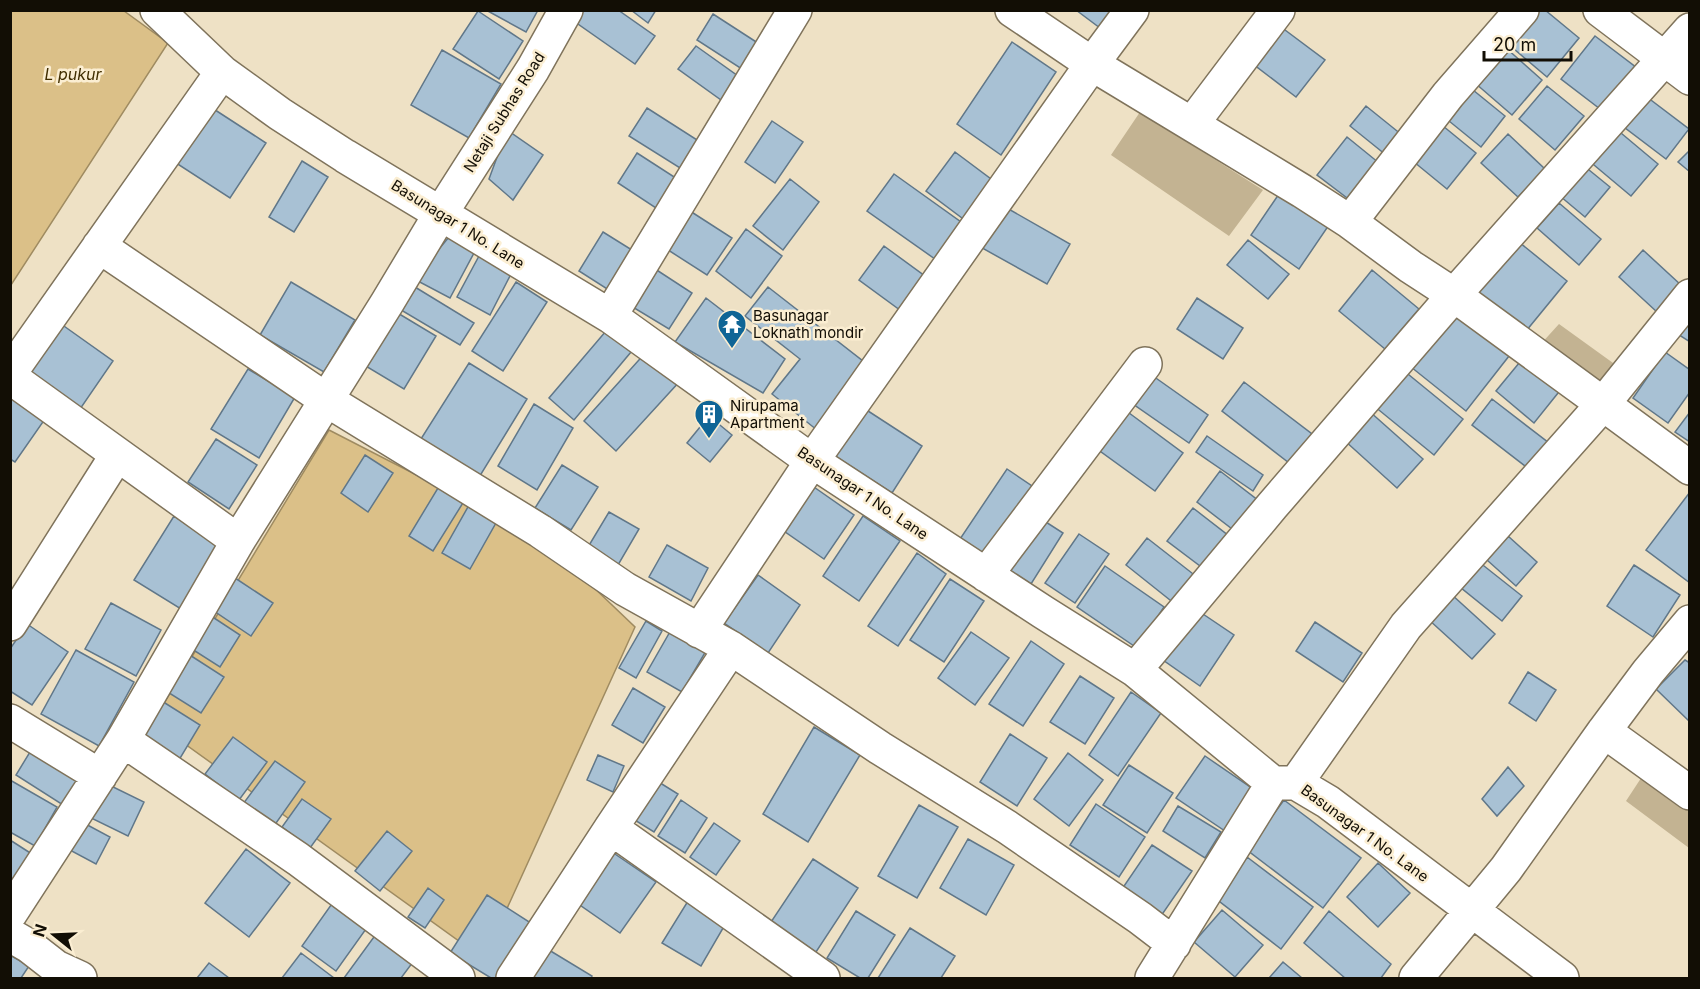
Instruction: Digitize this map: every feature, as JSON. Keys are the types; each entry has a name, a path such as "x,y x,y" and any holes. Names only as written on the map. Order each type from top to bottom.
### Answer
{"street":[{"name":"Basunagar 1 No. Lane","path":"158,10 222,72 280,114 610,316 812,460 1135,670 1284,783 1328,802 1562,978"},
{"name":"Netaji Subhas Road","path":"10,914 123,740 238,541 532,69 566,10"},
{"path":"610,316 795,10"},
{"path":"1012,10 1092,64 1350,222 1454,295 1689,468"},
{"path":"699,631 812,460 1132,10"},
{"path":"1192,124 1278,10"},
{"path":"1600,10 1677,69"},
{"path":"1350,222 1448,95 1505,16"},
{"path":"1135,670 1272,506 1454,295 1677,69 1689,30"},
{"path":"222,72 10,375 238,541"},
{"path":"99,246 325,399 540,531 625,589 731,648 880,748 1007,827 1174,944"},
{"path":"1152,978 1284,783 1406,626 1603,404 1689,296"},
{"path":"986,575 1145,364"},
{"path":"10,624 117,455"},
{"path":"1416,978 1533,834 1561,790 1604,731 1689,622"},
{"path":"513,978 731,648"},
{"path":"10,721 100,776"},
{"path":"1604,731 1689,793"},
{"path":"123,740 298,859 458,978"},
{"path":"611,828 823,978"},
{"path":"10,935 29,946 56,968 80,978"}],"shaded area":[{"path":"1140,112 1263,190 1229,236 1111,155"},
{"path":"1559,324 1620,368 1606,387 1539,346"},
{"path":"1647,769 1689,806 1689,848 1626,801"}],"water":[{"name":"L pukur","path":"11,11 124,11 168,43 11,285"},
{"path":"329,430 545,541 635,627 484,959 153,721"}],"building":[{"path":"486,10 538,10 526,32"},
{"path":"572,10 618,10 655,36 635,64 568,17"},
{"path":"631,10 656,10 648,23"},
{"path":"1076,10 1125,10 1108,34"},
{"path":"1535,10 1545,10 1579,38 1547,77 1507,43"},
{"path":"478,11 523,41 499,79 453,49"},
{"path":"713,14 764,47 748,73 697,40"},
{"path":"1281,27 1325,60 1296,97 1253,64"},
{"path":"1595,36 1637,68 1604,112 1561,79"},
{"path":"1012,42 1056,72 1001,155 957,124"},
{"path":"696,46 745,81 728,105 678,69"},
{"path":"1506,48 1542,80 1512,115 1475,83"},
{"path":"442,50 501,84 469,138 411,105"},
{"path":"1547,86 1584,116 1555,150 1519,119"},
{"path":"1473,90 1505,116 1481,147 1449,121"},
{"path":"1639,91 1689,129 1666,159 1616,121"},
{"path":"209,106 266,143 230,198 173,161"},
{"path":"1366,106 1407,139 1391,159 1350,126"},
{"path":"647,108 705,145 688,173 629,136"},
{"path":"772,121 803,142 775,183 745,162"},
{"path":"1443,126 1476,153 1447,189 1414,162"},
{"path":"1615,128 1658,164 1631,196 1588,160"},
{"path":"507,130 543,155 513,200 489,179"},
{"path":"1508,134 1545,169 1518,197 1481,163"},
{"path":"1347,137 1384,167 1355,204 1317,175"},
{"path":"1690,150 1690,172 1678,162"},
{"path":"955,152 999,185 970,224 926,191"},
{"path":"637,153 682,182 662,212 618,183"},
{"path":"302,161 328,177 294,232 269,217"},
{"path":"1578,161 1610,187 1585,217 1554,191"},
{"path":"894,174 968,227 942,264 867,211"},
{"path":"790,179 819,202 783,250 753,226"},
{"path":"1283,188 1331,222 1299,269 1251,235"},
{"path":"998,203 1070,244 1047,284 975,244"},
{"path":"1559,203 1601,239 1579,265 1537,228"},
{"path":"690,211 732,238 707,275 665,248"},
{"path":"746,229 782,256 751,298 716,271"},
{"path":"603,232 640,255 615,294 579,271"},
{"path":"449,237 474,253 450,298 414,279"},
{"path":"1514,238 1567,281 1522,336 1469,292"},
{"path":"1248,240 1289,274 1268,299 1227,265"},
{"path":"884,246 929,279 904,313 859,280"},
{"path":"1643,250 1681,285 1657,312 1619,277"},
{"path":"479,256 511,274 490,315 457,297"},
{"path":"649,265 692,293 669,329 626,303"},
{"path":"1372,270 1419,309 1385,349 1339,311"},
{"path":"291,282 355,320 324,372 260,335"},
{"path":"516,282 547,302 503,371 472,351"},
{"path":"410,284 474,323 460,345 396,307"},
{"path":"768,287 868,365 817,430 772,394 800,359 745,316"},
{"name":"Basunagar Loknath mondir","path":"706,298 785,359 763,393 675,342"},
{"path":"1197,298 1243,328 1223,359 1177,329"},
{"path":"391,309 436,336 404,389 359,362"},
{"path":"1454,312 1509,356 1466,411 1411,367"},
{"path":"1690,312 1690,342 1676,333"},
{"path":"54,319 113,361 78,412 18,370"},
{"path":"606,331 631,352 574,420 549,398"},
{"path":"647,351 680,381 616,451 584,421"},
{"path":"1665,352 1690,370 1690,392 1668,423 1633,398"},
{"path":"1524,357 1562,388 1534,423 1496,391"},
{"path":"469,363 527,399 478,479 419,442"},
{"path":"248,369 295,397 259,458 211,429"},
{"path":"1403,370 1463,419 1434,455 1374,406"},
{"path":"1153,376 1208,415 1189,443 1133,404"},
{"path":"1244,382 1316,437 1293,466 1222,411"},
{"path":"10,394 45,419 15,462 10,459"},
{"path":"1492,399 1549,443 1529,469 1472,425"},
{"path":"534,404 573,428 537,490 498,466"},
{"path":"1121,407 1183,453 1155,491 1093,446"},
{"path":"865,409 922,446 892,493 835,456"},
{"path":"1369,411 1423,459 1397,488 1344,440"},
{"path":"1690,412 1690,442 1675,432"},
{"name":"Nirupama Apartment","path":"709,416 732,435 710,462 687,443"},
{"path":"1207,436 1263,475 1253,491 1196,452"},
{"path":"216,439 257,465 229,509 188,482"},
{"path":"365,455 393,473 368,512 341,493"},
{"path":"562,465 598,487 571,530 535,508"},
{"path":"1007,469 1035,488 990,558 960,539"},
{"path":"1220,471 1259,501 1236,532 1197,502"},
{"path":"441,483 466,498 433,551 409,536"},
{"path":"811,485 854,515 824,559 781,529"},
{"path":"1690,492 1690,583 1646,550"},
{"path":"473,498 501,514 470,569 442,553"},
{"path":"1193,508 1229,536 1204,569 1167,541"},
{"path":"609,512 639,529 618,565 588,547"},
{"path":"1035,515 1063,533 1031,584 1003,566"},
{"path":"174,516 221,546 181,609 134,580"},
{"path":"863,516 900,541 859,601 823,576"},
{"path":"1079,534 1109,554 1075,603 1045,583"},
{"path":"1508,536 1537,562 1516,586 1487,560"},
{"path":"1147,538 1197,577 1175,604 1126,565"},
{"path":"667,545 708,568 691,601 649,577"},
{"path":"917,553 946,574 898,646 868,626"},
{"path":"1479,562 1522,596 1502,621 1460,587"},
{"path":"1634,565 1680,595 1653,637 1607,606"},
{"path":"1105,566 1164,607 1137,648 1077,607"},
{"path":"758,575 800,605 768,653 724,623"},
{"path":"232,576 273,603 251,636 211,609"},
{"path":"950,579 984,601 944,662 910,640"},
{"path":"1451,594 1495,634 1472,659 1428,619"},
{"path":"111,603 161,630 136,676 85,649"},
{"path":"1197,610 1234,635 1200,686 1163,660"},
{"path":"205,612 240,635 220,667 184,644"},
{"path":"646,621 662,631 636,678 619,668"},
{"path":"1315,622 1362,653 1343,682 1296,651"},
{"path":"27,624 68,652 32,705 10,691 10,649"},
{"path":"671,630 706,651 682,692 647,672"},
{"path":"971,632 1009,658 975,705 938,678"},
{"path":"1031,641 1064,664 1023,726 989,704"},
{"path":"76,650 134,682 99,746 41,714"},
{"path":"182,650 224,677 201,713 158,686"},
{"path":"1685,660 1690,663 1690,722 1656,689"},
{"path":"1528,672 1556,690 1536,721 1509,703"},
{"path":"1080,676 1114,698 1085,744 1050,722"},
{"path":"633,688 665,707 643,743 612,725"},
{"path":"1131,692 1161,713 1118,776 1089,755"},
{"path":"157,698 200,725 179,760 135,732"},
{"path":"814,727 860,755 808,842 763,814"},
{"path":"1010,734 1047,758 1017,806 980,782"},
{"path":"233,737 267,762 239,800 205,774"},
{"path":"33,747 80,777 63,805 16,775"},
{"path":"1068,753 1103,780 1069,826 1034,799"},
{"path":"598,755 624,766 613,792 587,780"},
{"path":"1205,756 1253,789 1225,831 1176,798"},
{"path":"275,761 305,782 274,826 243,804"},
{"path":"1129,765 1173,793 1147,833 1103,805"},
{"path":"1508,767 1524,786 1497,816 1482,799"},
{"path":"649,776 678,794 654,832 625,814"},
{"path":"10,780 57,807 35,846 10,832"},
{"path":"105,783 144,802 128,836 89,817"},
{"path":"302,799 331,819 310,848 282,827"},
{"path":"681,800 707,818 685,853 658,836"},
{"path":"1284,800 1361,858 1323,908 1247,850"},
{"path":"1096,804 1145,837 1119,877 1070,845"},
{"path":"919,805 958,827 917,898 878,876"},
{"path":"1178,806 1221,832 1205,858 1163,831"},
{"path":"80,821 110,837 96,864 66,848"},
{"path":"714,823 740,841 716,875 690,857"},
{"path":"387,831 412,851 380,891 355,871"},
{"path":"968,839 1014,865 986,915 940,888"},
{"path":"10,840 35,856 10,883"},
{"path":"1152,845 1192,871 1161,916 1122,889"},
{"path":"246,849 290,883 249,937 205,903"},
{"path":"612,852 656,882 620,933 577,903"},
{"path":"1247,857 1313,907 1281,949 1215,898"},
{"path":"813,859 858,888 816,952 771,922"},
{"path":"1378,863 1410,893 1378,927 1347,897"},
{"path":"428,888 444,900 425,928 408,917"},
{"path":"487,895 537,927 504,978 491,978 450,953"},
{"path":"336,898 371,922 336,971 302,946"},
{"path":"688,901 726,923 701,966 662,943"},
{"path":"1222,910 1263,945 1235,977 1194,942"},
{"path":"856,911 895,935 868,978 860,978 827,958"},
{"path":"1329,911 1391,964 1381,978 1345,978 1304,943"},
{"path":"910,928 955,956 941,978 878,978"},
{"path":"379,930 416,958 401,978 344,978"},
{"path":"544,947 592,976 591,978 526,978"},
{"path":"301,953 334,978 282,978"},
{"path":"10,955 29,966 21,978 10,978"},
{"path":"1283,962 1302,978 1269,978"},
{"path":"209,963 229,978 197,978"}],"place":[{"name":"Basunagar Loknath mondir","path":"732,350"},
{"name":"Nirupama Apartment","path":"709,440"}]}
